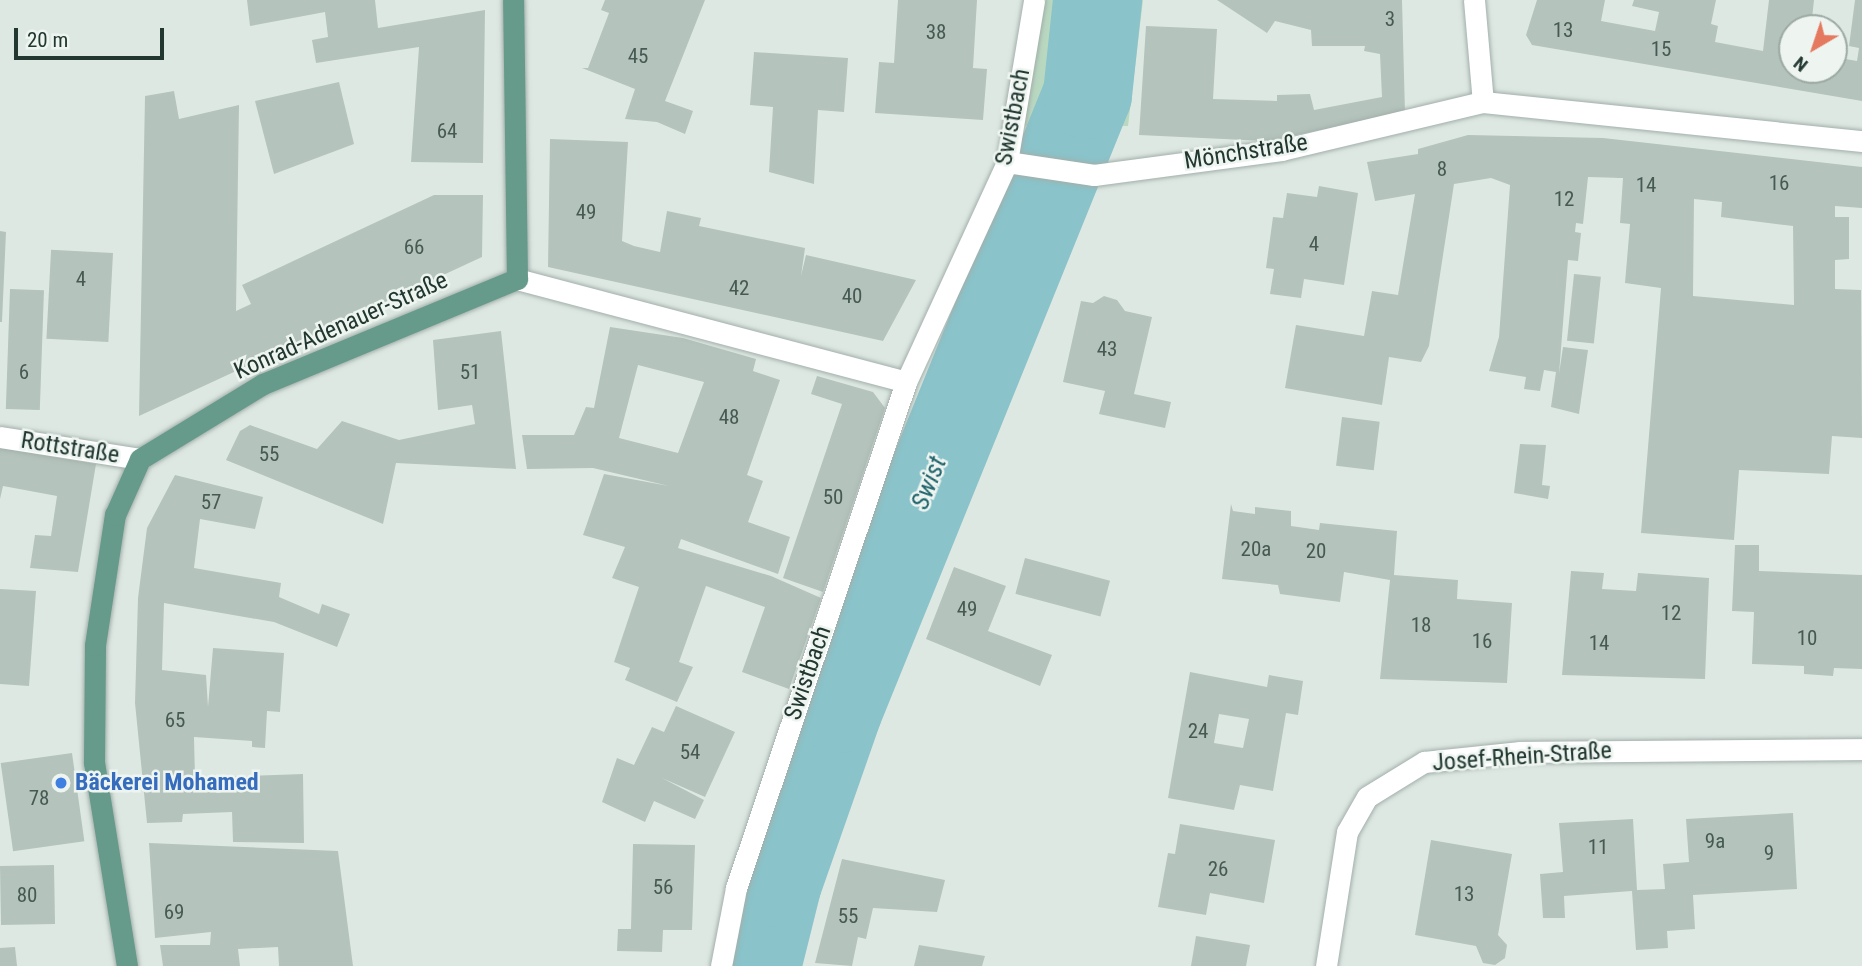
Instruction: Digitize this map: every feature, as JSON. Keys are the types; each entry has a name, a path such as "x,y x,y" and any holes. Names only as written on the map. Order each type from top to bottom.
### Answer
{"main road":[{"path":"513,0 517,279"},
{"name":"Konrad-Adenauer-Straße","path":"140,460 263,384 517,279"},
{"path":"127,966 94,762 95,645 116,515 140,460"}],"street":[{"name":"Swistbach","path":"721,966 736,888 906,382 1015,164 1034,0"},
{"path":"1474,0 1483,102"},
{"name":"Mönchstraße","path":"1015,164 1094,175 1281,150 1483,102 1862,141"},
{"path":"517,279 906,382"},
{"name":"Rottstraße","path":"0,437 140,460"},
{"name":"Josef-Rhein-Straße","path":"1326,966 1347,832 1367,797 1424,762 1520,752 1862,749"}],"green space":[{"path":"1043,0 1143,0 1128,126 1022,126"}],"building":[{"path":"247,0 375,0 378,28 485,10 483,163 411,162 419,47 316,63 312,40 328,37 325,12 250,26"},
{"path":"605,0 705,0 665,101 693,111 685,134 657,122 625,119 635,89 582,68 588,68 609,13 601,10"},
{"path":"898,0 977,0 973,68 987,69 983,120 875,113 879,62 894,63"},
{"path":"1217,0 1402,0 1405,113 1266,141 1139,135 1146,26 1217,29 1213,99 1277,101 1277,95 1310,94 1314,110 1382,97 1380,54 1364,51 1365,46 1312,46 1311,30 1275,21 1267,33"},
{"path":"1537,0 1605,0 1601,21 1655,31 1659,12 1632,6 1634,0 1716,0 1711,24 1718,26 1715,42 1763,51 1769,0 1814,0 1812,14 1778,14 1778,84 1848,84 1848,59 1857,61 1859,48 1849,46 1855,0 1862,0 1862,101 1532,45 1526,35"},
{"path":"754,52 848,58 844,112 818,110 814,184 769,172 773,107 750,105"},
{"path":"339,82 354,144 274,174 255,101"},
{"path":"174,91 179,119 239,105 236,311 251,304 242,285 434,195 483,195 482,257 139,416 145,96"},
{"path":"1468,135 1603,138 1862,167 1862,208 1835,206 1835,217 1849,217 1849,259 1835,260 1835,289 1861,290 1862,438 1832,436 1829,474 1739,470 1734,540 1641,533 1661,288 1625,283 1630,224 1620,223 1623,178 1588,177 1583,224 1576,223 1575,232 1581,233 1578,261 1568,260 1559,374 1563,347 1588,350 1579,414 1551,407 1556,372 1544,370 1540,391 1524,389 1526,377 1489,371 1499,337 1510,185 1491,178 1454,184 1429,346 1421,362 1389,357 1382,405 1285,388 1296,325 1364,336 1372,291 1398,295 1415,194 1375,201 1367,162 1418,154 1418,149","holes":["1694,199 1722,202 1721,217 1793,226 1794,305 1693,296"]},
{"path":"550,139 628,142 622,241 634,246 660,252 667,211 701,218 699,226 805,248 801,276 806,255 916,280 883,341 548,267"},
{"path":"1319,186 1358,193 1344,285 1304,279 1301,298 1270,294 1274,269 1266,268 1273,217 1283,218 1287,193 1317,197"},
{"path":"0,231 6,232 2,322 0,322"},
{"path":"51,250 113,253 108,342 46,339"},
{"path":"1574,274 1601,277 1594,343 1567,341"},
{"path":"10,289 44,290 40,410 6,409"},
{"path":"1104,296 1117,300 1125,311 1152,317 1134,394 1171,402 1165,428 1099,414 1105,391 1063,382 1081,301 1093,303"},
{"path":"610,327 683,338 756,359 753,371 780,380 747,475 763,481 748,522 790,537 778,574 681,539 678,548 771,576 821,598 789,689 742,672 765,607 706,586 679,662 693,667 677,702 625,680 630,668 614,662 639,587 612,578 625,547 583,535 604,474 669,486 593,468 527,469 522,435 574,435 586,407 594,408","holes":["638,365 704,382 678,453 619,438"]},
{"path":"501,331 516,469 396,463 383,524 226,460 240,431 250,425 317,449 342,421 399,440 475,424 472,405 438,410 433,340"},
{"path":"817,376 873,392 885,408 823,592 783,578 842,404 811,394"},
{"path":"1342,417 1380,422 1374,470 1336,466"},
{"path":"1520,444 1546,445 1542,485 1550,486 1548,499 1514,493"},
{"path":"0,448 96,464 78,572 30,568 35,535 51,536 57,496 3,486 0,499"},
{"path":"175,475 263,497 255,529 200,519 194,568 281,583 279,597 319,614 322,604 350,614 337,647 274,622 164,603 162,670 206,675 208,707 213,648 284,653 280,712 267,711 265,748 252,747 252,741 194,737 195,778 303,774 304,843 233,842 232,812 183,814 182,822 147,823 135,703 138,598 147,528"},
{"path":"1231,504 1233,511 1255,514 1255,507 1291,511 1291,526 1319,530 1320,523 1397,531 1394,575 1458,580 1457,599 1512,603 1507,683 1380,679 1390,580 1344,572 1340,602 1280,594 1278,585 1222,579"},
{"path":"1735,545 1759,545 1759,571 1862,575 1862,669 1834,668 1833,676 1804,674 1804,666 1752,664 1754,612 1732,611"},
{"path":"1025,558 1110,581 1100,617 1015,594"},
{"path":"954,567 1006,586 988,631 1052,655 1040,686 926,639"},
{"path":"1571,571 1604,573 1602,589 1636,591 1638,573 1709,578 1705,679 1562,675"},
{"path":"0,589 36,591 29,686 0,684"},
{"path":"1190,672 1267,687 1269,675 1303,681 1298,715 1286,713 1273,791 1240,785 1234,810 1168,798","holes":["1219,714 1249,719 1243,748 1214,743"]},
{"path":"676,706 735,732 705,797 662,778 704,800 695,819 654,801 645,822 602,802 617,758 634,765 652,727 664,732"},
{"path":"72,753 84,841 13,851 1,763"},
{"path":"1793,813 1797,889 1693,895 1695,929 1667,931 1668,948 1636,950 1632,891 1564,896 1565,918 1543,918 1540,874 1563,872 1559,823 1633,819 1637,890 1665,889 1663,864 1689,862 1686,819"},
{"path":"1180,824 1275,840 1264,903 1210,893 1206,915 1158,907 1168,853 1175,854"},
{"path":"1431,840 1512,854 1498,935 1507,945 1505,958 1495,965 1483,963 1476,946 1415,935"},
{"path":"149,843 338,851 353,966 279,966 278,947 238,949 240,966 163,966 160,945 210,945 211,932 155,938"},
{"path":"633,844 695,845 692,930 663,930 662,952 617,951 618,929 631,929"},
{"path":"842,859 945,880 937,912 873,908 866,939 858,937 852,966 815,963"},
{"path":"54,865 55,924 1,925 0,866"},
{"path":"1196,936 1250,945 1246,966 1191,966"},
{"path":"919,945 985,956 982,966 914,966"},
{"path":"15,947 17,966 0,966 0,948"}],"waterway":[{"name":"Swist","path":"756,966 777,882 838,708 1087,94 1097,0"}],"place":[{"name":"Bäckerei Mohamed","path":"61,783"}]}
